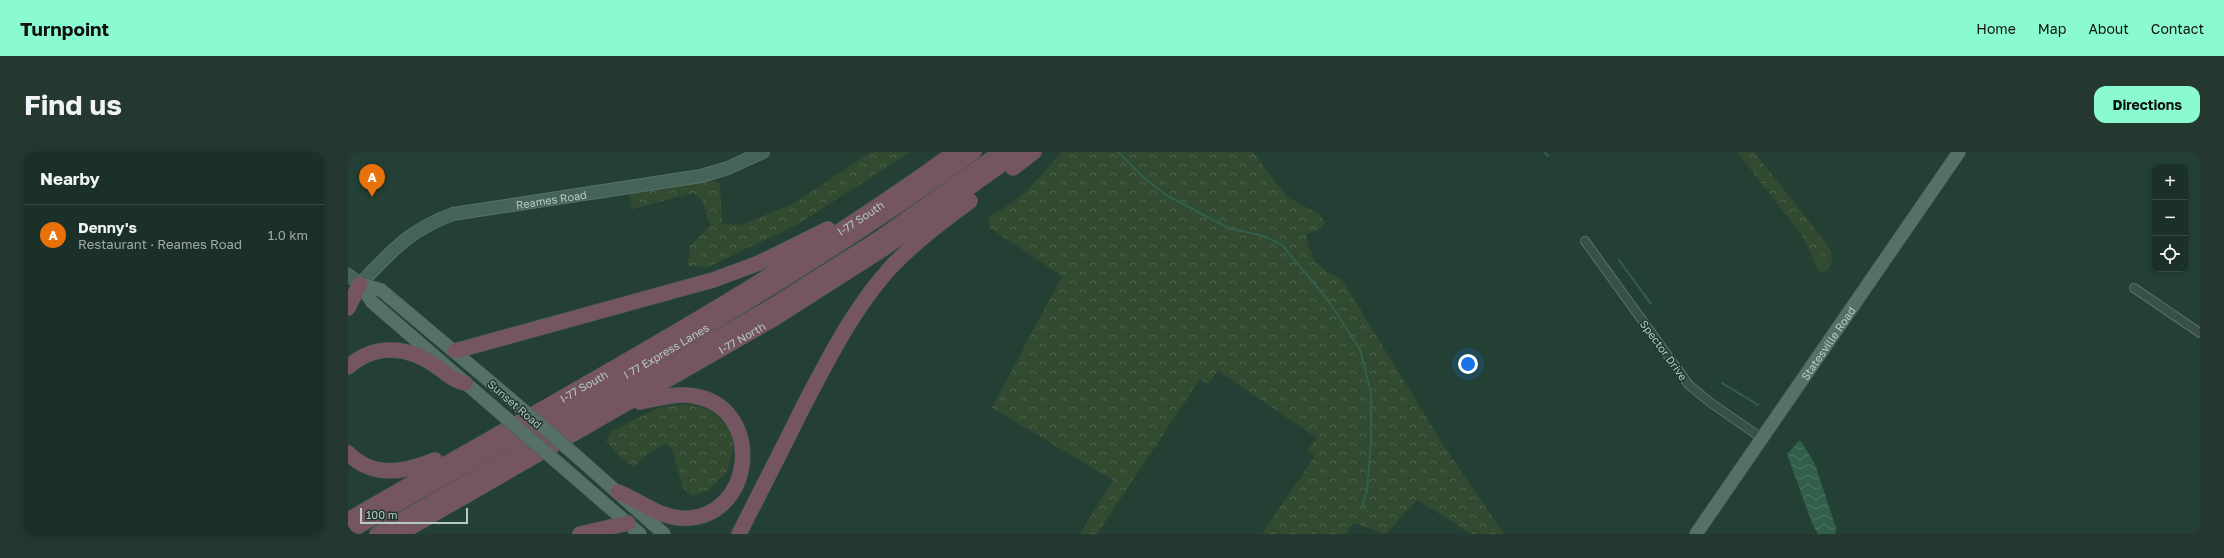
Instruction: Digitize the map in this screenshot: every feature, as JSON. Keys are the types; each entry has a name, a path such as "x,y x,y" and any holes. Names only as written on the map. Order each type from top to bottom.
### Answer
{"highway":[{"name":"I-77 South","path":"348,520 717,309 896,193 955,152"},
{"name":"I 77 Express Lanes","path":"348,532 742,307 865,228 974,152"},
{"name":"I 77 Express Lanes","path":"378,534 654,376 780,301 886,233 1001,152"},
{"name":"I-77 North","path":"399,534 712,355 845,274 955,200 1019,152"},
{"path":"739,534 834,347 862,302 891,267 914,245 1034,152"},
{"path":"455,351 689,287 736,272 781,254 896,193"},
{"path":"348,308 360,284"},
{"path":"348,367 370,353 396,349 425,359 457,381 465,383"},
{"path":"618,492 647,507 667,515 682,518 696,516 711,511 728,498 739,480 743,461 742,441 738,429 728,414 712,402 700,397 679,395 656,398 622,407"},
{"path":"348,453 367,466 395,472 420,466 457,448 477,446"},
{"path":"580,534 628,523"}],"main road":[{"name":"Reames Road","path":"360,284 394,249 417,230 453,214 701,176 728,168 762,152"},
{"name":"Statesville Road","path":"1696,534 1763,439 1959,152"},
{"name":"Sunset Road","path":"348,275 360,284 372,302 640,534"},
{"name":"Sunset Road","path":"360,284 381,290 455,351 618,492 622,498 664,534"}],"street":[{"name":"Spector Drive","path":"1585,241 1690,385 1711,403 1763,439"},
{"path":"2134,288 2200,333"}],"green space":[{"path":"871,152 910,152 800,223 708,267 688,266 690,246 710,225 702,200 693,193 632,209 629,194 711,180 720,184 722,224 740,225 793,204"},
{"path":"1061,152 1253,152 1287,197 1319,214 1325,222 1321,229 1306,234 1313,257 1327,272 1342,280 1444,446 1504,534 1472,534 1417,500 1386,534 1354,523 1346,534 1262,534 1315,456 1307,451 1317,438 1218,371 1208,384 1200,379 1097,534 1080,534 1113,480 992,408 1062,276 990,228 989,216 1010,204 1029,188"},
{"path":"1737,152 1754,152 1827,244 1831,251 1832,261 1827,271 1819,272 1802,235"},
{"path":"688,404 711,410 729,428 734,447 727,472 709,490 692,496 683,488 672,449 666,443 650,452 634,467 619,456 606,441 612,431 660,407"}],"water":[{"path":"1800,440 1815,464 1836,528 1835,534 1818,534 1812,523 1787,454"}],"waterway":[{"path":"1118,152 1143,177 1166,195 1228,228 1264,236 1282,245 1327,299 1360,349 1371,393 1371,443 1367,490 1362,508"},
{"path":"1544,152 1548,156"},
{"path":"1619,260 1651,304"},
{"path":"1722,383 1758,405"}],"place":[{"name":"Denny's","path":"372,197"}]}
